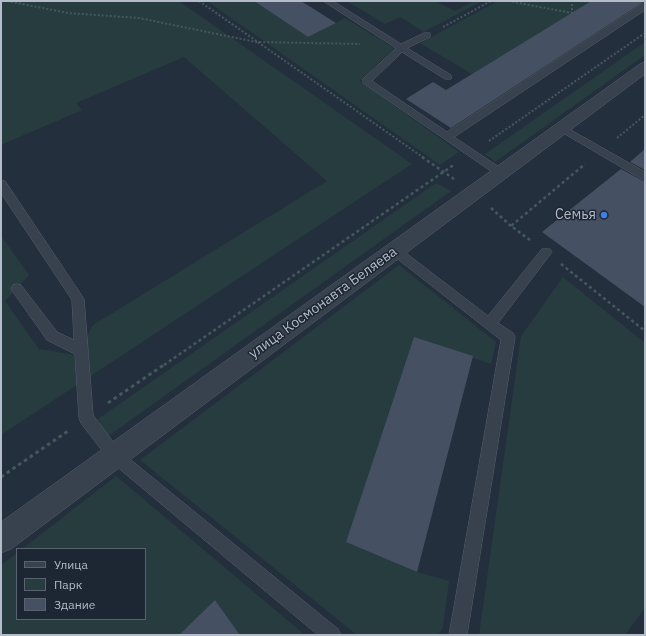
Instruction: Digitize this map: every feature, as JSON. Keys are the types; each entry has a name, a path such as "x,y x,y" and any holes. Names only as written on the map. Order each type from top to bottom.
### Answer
{"street":[{"name":"улица Космонавта Беляева","path":"1,540 645,67"}],"lane":[{"path":"327,1 448,77"},
{"path":"448,136 645,6"},
{"path":"427,35 402,47 366,81 448,136 470,154 501,174"},
{"path":"562,128 645,178"},
{"path":"1,184 78,299 80,350 86,418 115,456 332,635"},
{"path":"394,250 508,337 458,635"},
{"path":"489,324 546,252"},
{"path":"17,289 52,336 80,350"}],"path":[{"path":"7,1 68,13 139,18 256,42 402,47"},
{"path":"199,1 444,172"},
{"path":"442,28 492,1"},
{"path":"508,1 572,13 572,1"},
{"path":"1,477 645,33"},
{"path":"645,115 510,226 546,252 645,331"}],"green space":[{"path":"1,1 179,1 412,164 1,435 1,236 29,275 5,301 39,349 75,355 80,350 93,325 327,181 184,57 76,103 82,110 1,145"},
{"path":"207,1 254,1 308,37 345,18 394,48 360,81 459,152 440,165"},
{"path":"435,1 455,11 474,1 482,1 424,32 400,17 385,24 348,2"},
{"path":"498,1 591,1 472,74 420,43"},
{"path":"645,42 645,55 495,162 485,154"},
{"path":"436,183 451,191 107,437 98,419"},
{"path":"399,265 496,342 491,364 414,337 346,542 417,572 449,581 443,627 438,635 357,635 140,460"},
{"path":"563,277 645,343 645,608 625,635 479,635 521,336"},
{"path":"116,476 305,635 240,635 215,600 179,635 1,635 1,565 16,554 16,620 146,620 146,548 23,548"}],"building":[{"path":"254,1 301,1 336,23 308,37"},
{"path":"591,1 645,1 451,128 406,99 433,82 446,90"},
{"path":"645,149 645,170 630,162"},
{"name":"Семья","path":"621,169 645,182 645,307 542,232"},
{"path":"414,337 473,356 417,572 346,542"},
{"path":"215,600 240,635 179,635"}],"place":[{"name":"Семья","path":"604,215"}]}
